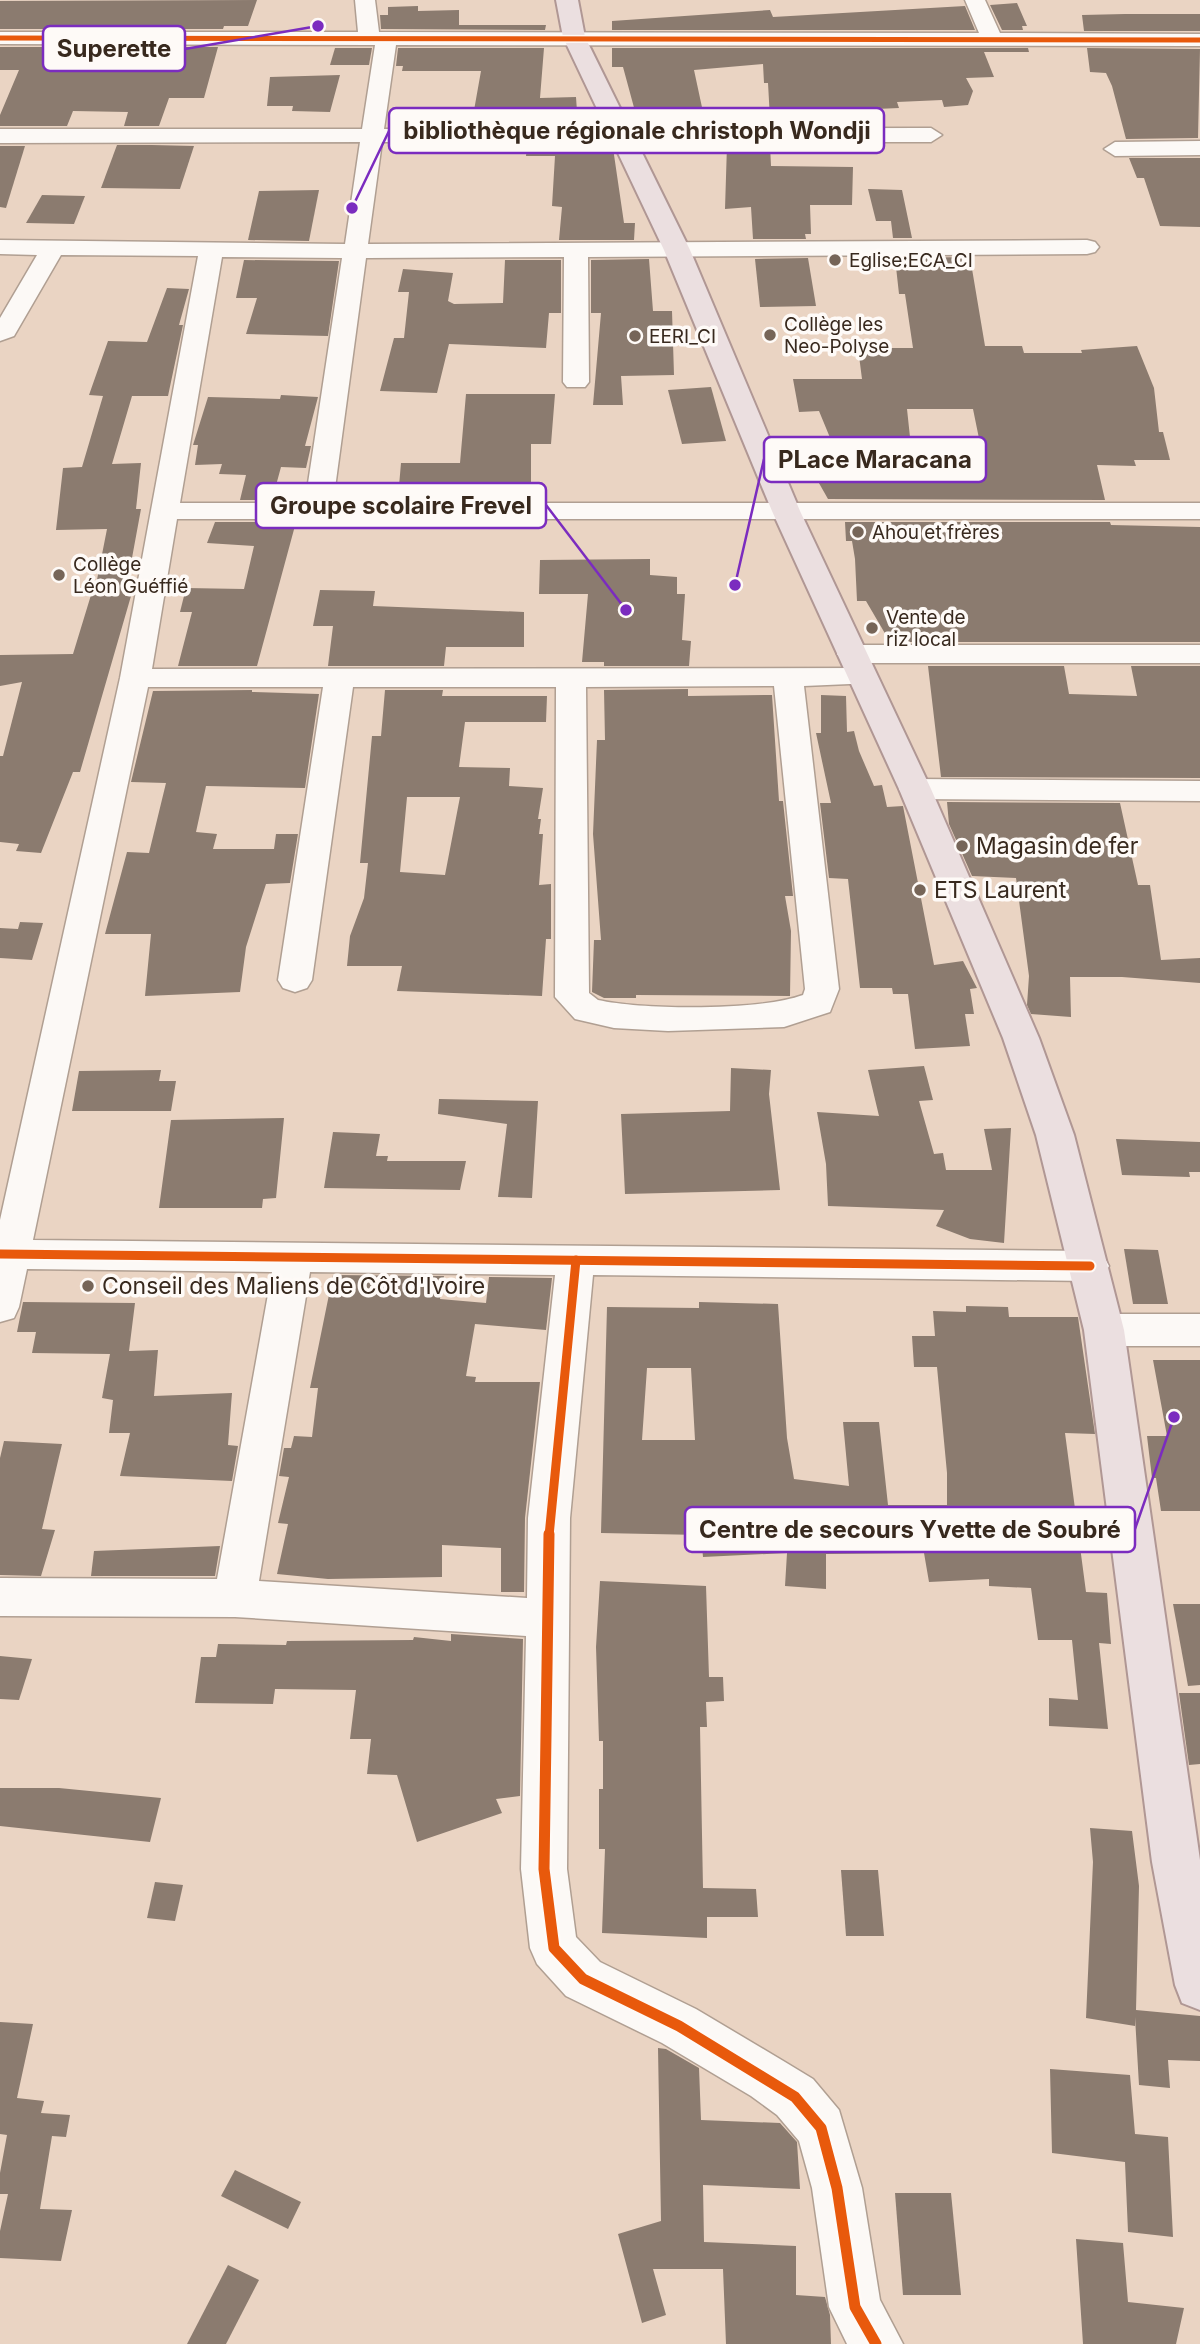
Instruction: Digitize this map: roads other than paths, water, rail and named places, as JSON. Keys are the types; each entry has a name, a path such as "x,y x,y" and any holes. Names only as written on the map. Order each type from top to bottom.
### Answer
{"main road":[{"path":"567,0 574,37 677,250 786,511 915,789 1037,1079 1055,1135 1104,1330 1188,1862 1200,1985"}],"street":[{"path":"318,511 374,135 378,38 365,0"},
{"path":"975,0 992,39"},
{"path":"0,38 1200,40"},
{"path":"0,136 931,135"},
{"path":"1115,149 1200,148"},
{"path":"0,247 211,251 576,251 1087,247"},
{"path":"0,333 5,331 53,247"},
{"path":"0,1307 6,1255 135,678 211,251"},
{"path":"576,251 576,382"},
{"path":"164,511 1200,511"},
{"path":"135,678 788,677 857,666 1200,654"},
{"path":"295,981 339,677"},
{"path":"571,678 572,997 587,1010 614,1016 680,1019 784,1016 818,1003 822,989 788,677"},
{"path":"915,789 1200,791"},
{"path":"6,1255 1090,1266"},
{"path":"234,1598 293,1258"},
{"path":"576,1260 549,1518 544,1869 554,1948 583,1979 680,2026 768,2078 795,2097 821,2128 837,2188 855,2308 876,2344"},
{"path":"1104,1330 1200,1330"},
{"path":"0,1597 234,1598 548,1618"}],"place":[{"name":"Superette","path":"318,26"},
{"name":"bibliothèque régionale christoph Wondji","path":"352,208"},
{"name":"Eglise:ECA_CI","path":"835,260"},
{"name":"Collège les Neo-Polyse","path":"770,335"},
{"name":"EERI_CI","path":"635,336"},
{"name":"Ahou et frères","path":"858,532"},
{"name":"Collège Léon Guéffié","path":"59,575"},
{"name":"PLace Maracana","path":"735,585"},
{"name":"Groupe scolaire Frevel","path":"626,610"},
{"name":"Vente de riz local","path":"872,628"},
{"name":"Magasin de fer","path":"962,846"},
{"name":"ETS Laurent","path":"920,890"},
{"name":"Conseil des Maliens de Côt d'Ivoire","path":"88,1286"},
{"name":"Centre de secours Yvette de Soubré","path":"1174,1417"}]}
